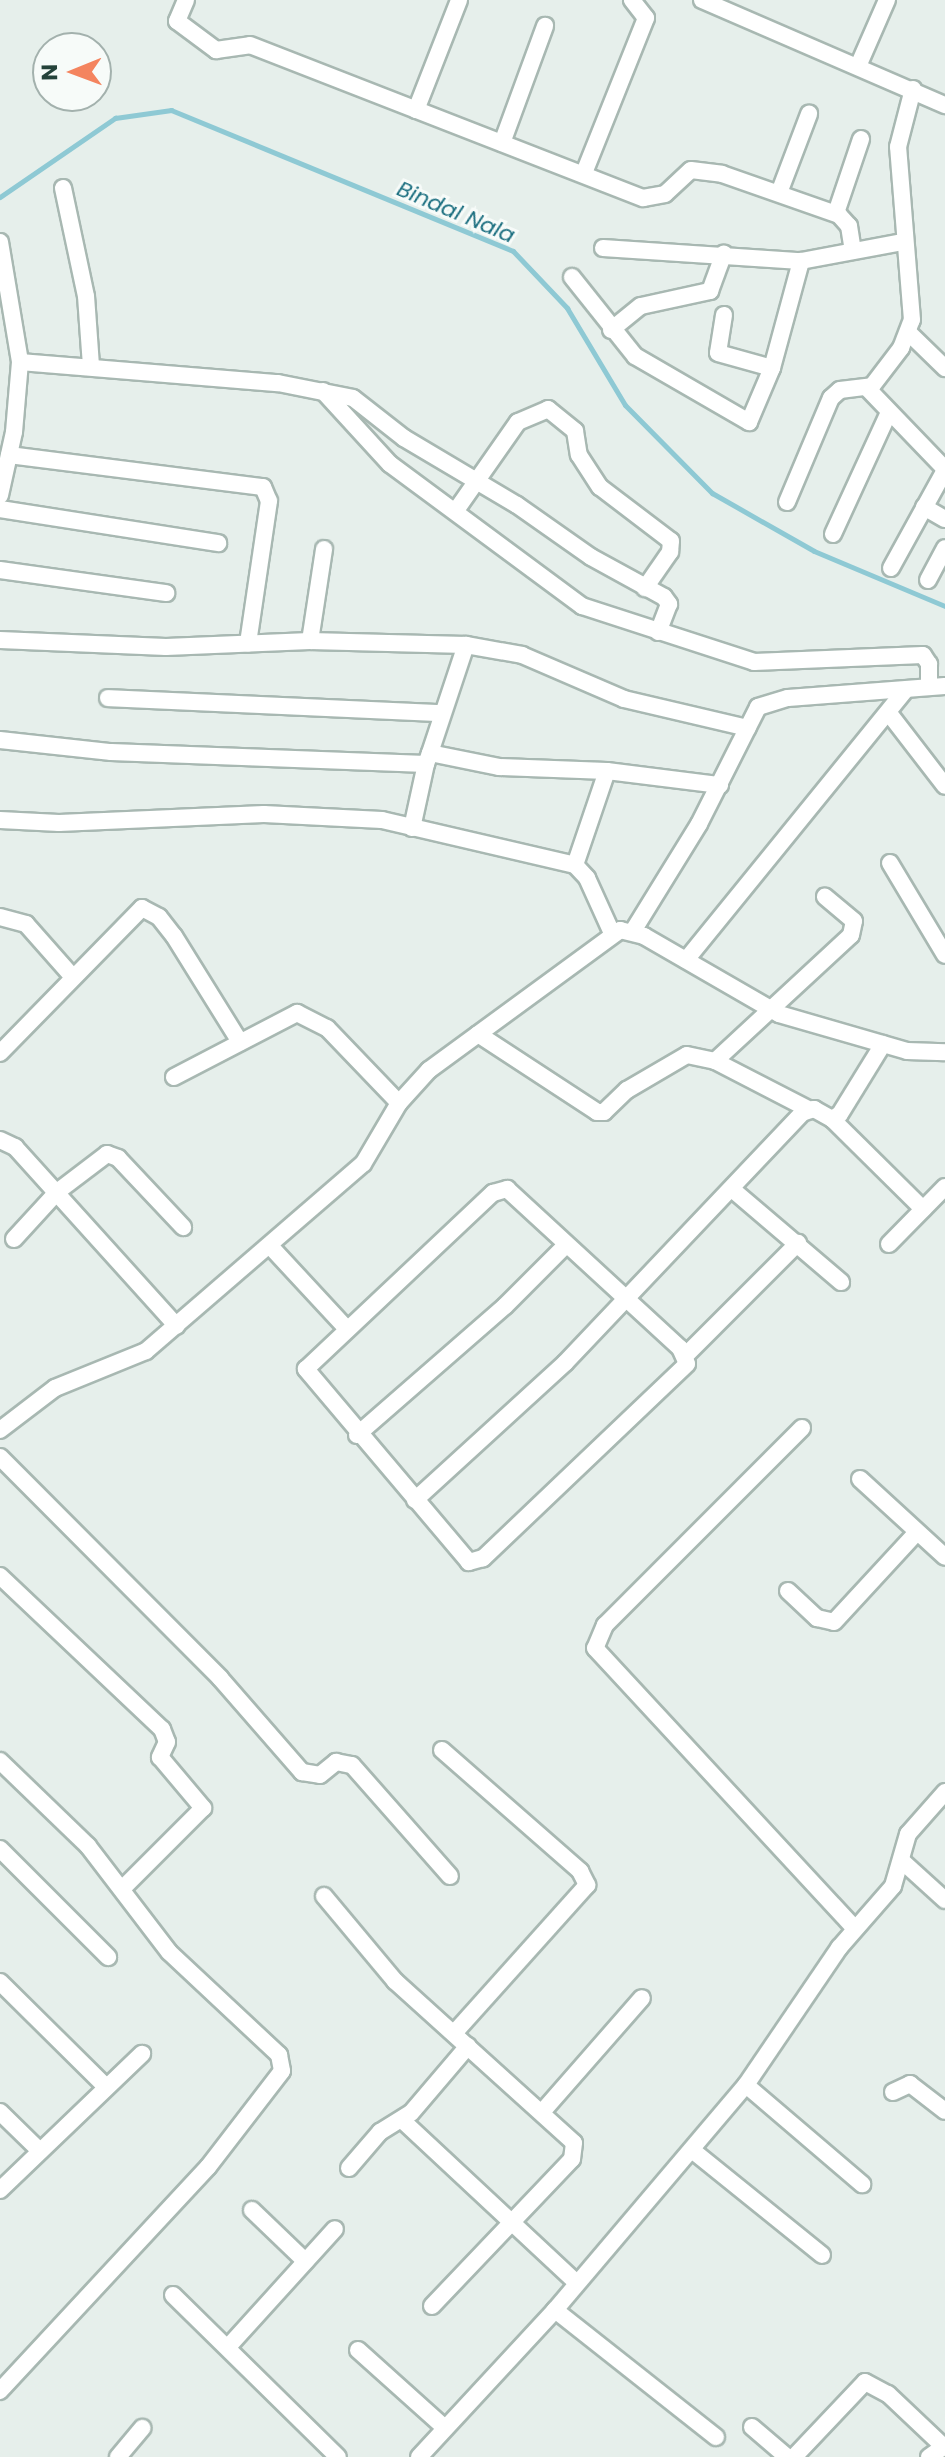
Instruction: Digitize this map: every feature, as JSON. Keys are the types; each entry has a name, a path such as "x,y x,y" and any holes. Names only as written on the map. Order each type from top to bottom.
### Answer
{"street":[{"path":"186,0 177,21 216,50 250,45 643,198 665,194 691,170 779,193 836,213 849,226 853,251"},
{"path":"416,110 459,0"},
{"path":"584,173 646,18 632,0"},
{"path":"702,0 859,64 945,105"},
{"path":"859,64 887,0"},
{"path":"502,143 545,26"},
{"path":"787,502 836,392 868,389 885,373 908,332 912,291 903,242 898,137 913,89"},
{"path":"779,193 809,114"},
{"path":"836,213 861,139"},
{"path":"63,188 86,296 91,366"},
{"path":"0,242 7,314 20,362 7,431 9,455 0,495"},
{"path":"603,248 724,253 801,261 903,242"},
{"path":"611,330 641,306 710,291 724,253"},
{"path":"572,277 611,330 635,356 745,422 752,420 772,368 801,261"},
{"path":"724,315 718,353 772,368"},
{"path":"908,332 945,368"},
{"path":"20,362 91,366 323,391 353,398 394,432 668,600 658,632"},
{"path":"868,389 945,469 891,568"},
{"path":"323,391 390,464 457,509 570,599 658,632 765,664 923,655 929,664 937,686 774,700 758,707 720,785 633,931"},
{"path":"457,509 518,422 543,411 555,412 579,439 579,455 600,487 671,541 670,552 645,588"},
{"path":"833,534 889,412"},
{"path":"9,455 263,487 269,501 248,643"},
{"path":"924,507 945,519"},
{"path":"0,509 218,543"},
{"path":"928,580 945,548"},
{"path":"310,641 324,549"},
{"path":"0,570 166,593"},
{"path":"0,640 166,647 310,641 466,645 522,655 624,699 748,728"},
{"path":"412,828 440,713 466,645"},
{"path":"686,960 906,689"},
{"path":"108,698 440,713"},
{"path":"888,712 945,786"},
{"path":"0,740 111,752 428,759 499,767 607,771 720,785"},
{"path":"575,865 607,771"},
{"path":"0,820 59,823 297,814 382,820 575,865 597,895 612,933"},
{"path":"890,863 945,955"},
{"path":"715,1061 854,931 851,917 825,897"},
{"path":"0,1053 134,912 149,910 174,936 240,1042"},
{"path":"0,917 26,924 72,976"},
{"path":"3,1421 55,1388 146,1351 271,1247 363,1164 399,1103 429,1070 612,933 633,931 771,1010 883,1044 925,1054 945,1052"},
{"path":"174,1077 289,1015 305,1014 327,1028 399,1103"},
{"path":"478,1034 597,1112 604,1112 627,1090 678,1059 697,1056 715,1061 832,1119 923,1209"},
{"path":"832,1119 844,1109 883,1044"},
{"path":"415,1500 521,1406 808,1109"},
{"path":"0,1140 15,1147 177,1326"},
{"path":"14,1239 57,1192 112,1154 183,1227"},
{"path":"889,1244 945,1187"},
{"path":"685,1356 511,1191 501,1189 306,1369 357,1435 462,1559 476,1562 685,1371 685,1356 798,1243"},
{"path":"733,1190 841,1282"},
{"path":"357,1435 505,1306 566,1245"},
{"path":"271,1247 347,1329"},
{"path":"802,1428 605,1625 595,1648 854,1928"},
{"path":"0,1457 220,1678 302,1772 320,1775 336,1762 352,1765 450,1876"},
{"path":"860,1479 945,1557"},
{"path":"788,1591 817,1618 834,1622 917,1532"},
{"path":"0,1576 162,1729 167,1742 160,1757 203,1808 124,1887"},
{"path":"442,1750 580,1871 587,1885 455,2032"},
{"path":"0,1761 124,1887 169,1952 279,2055 282,2071 208,2167 0,2391"},
{"path":"419,2457 555,2310 746,2085 854,1928 893,1886 908,1834 945,1792"},
{"path":"0,1849 108,1957"},
{"path":"902,1861 945,1900"},
{"path":"324,1896 377,1963 543,2111 567,2134 576,2150 432,2306"},
{"path":"0,1982 106,2087"},
{"path":"543,2111 642,1998"},
{"path":"349,2168 380,2132 402,2120 468,2046"},
{"path":"0,2190 142,2054"},
{"path":"893,2092 910,2084 945,2111"},
{"path":"746,2085 862,2184"},
{"path":"0,2112 40,2151"},
{"path":"402,2120 509,2223 577,2283"},
{"path":"692,2150 822,2255"},
{"path":"252,2210 305,2261"},
{"path":"228,2347 335,2229"},
{"path":"173,2295 338,2457"},
{"path":"555,2310 716,2437"},
{"path":"358,2350 445,2428"},
{"path":"794,2457 865,2382 888,2394 944,2446 929,2457"},
{"path":"752,2427 787,2457"},
{"path":"118,2457 142,2428"}],"waterway":[{"name":"Bindal Nala","path":"0,197 115,118 171,110 513,251 567,308 625,405 712,493 814,551 945,606"}]}
